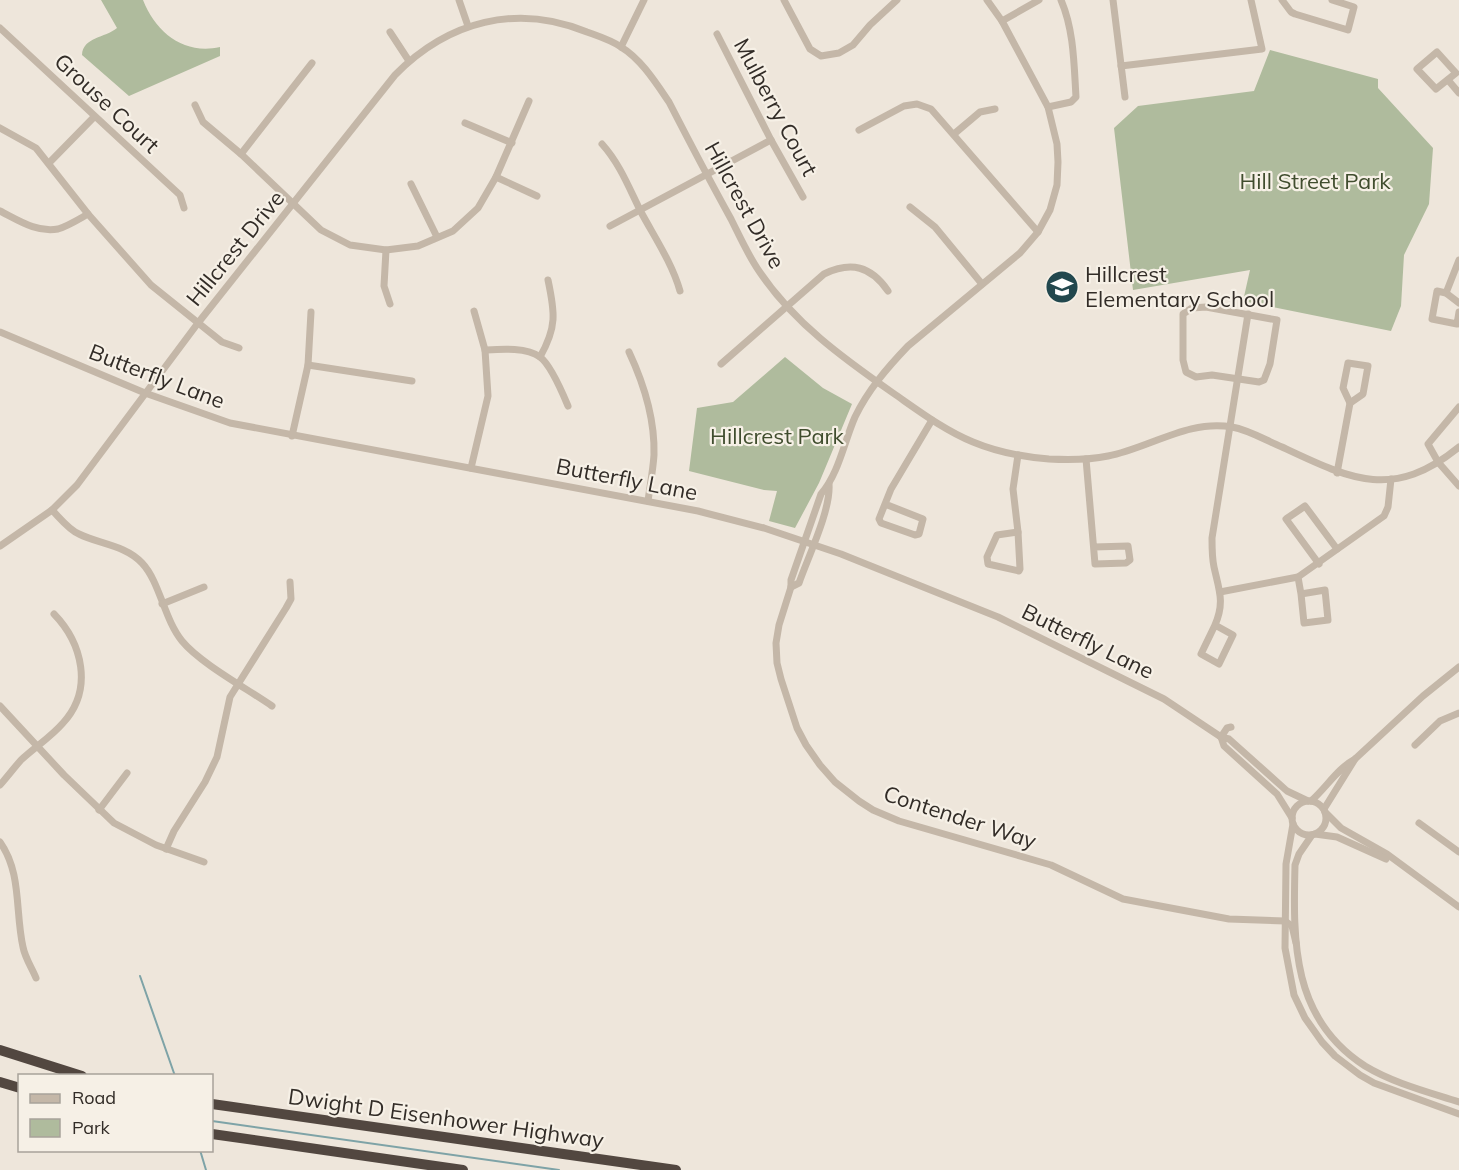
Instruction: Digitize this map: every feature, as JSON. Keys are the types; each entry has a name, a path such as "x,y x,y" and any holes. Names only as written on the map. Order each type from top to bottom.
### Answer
{"highway":[{"path":"0,1050 76,1074"},
{"path":"0,1082 18,1087"},
{"name":"Dwight D Eisenhower Highway","path":"213,1104 676,1170"},
{"path":"213,1134 463,1170"}],"street":[{"path":"459,0 468,26"},
{"path":"621,47 644,0"},
{"path":"784,0 810,49 821,56 839,53 853,45 870,25 897,0"},
{"path":"829,484 856,416 876,381 908,346 1020,253 1038,232 1050,210 1057,184 1058,153 1048,107 1002,21 987,0"},
{"path":"1002,21 1039,0"},
{"path":"1048,107 1071,102 1076,97 1074,59 1062,0"},
{"path":"1113,0 1125,97"},
{"path":"1121,66 1262,49 1251,0"},
{"path":"1282,0 1291,12 1348,30 1354,7 1332,0"},
{"name":"Hillcrest Drive","path":"0,546 52,510 77,484 198,323 395,75 430,44 468,26 512,17 538,18 567,23 621,47 653,79 669,102 759,271 786,306 803,325 833,350 932,420 974,443 1018,455 1050,459 1086,459 1109,456 1199,427 1219,425 1250,433 1337,473 1364,479 1390,479 1421,471 1459,447"},
{"name":"Grouse Court","path":"0,28 180,195 184,208"},
{"path":"390,32 409,61"},
{"name":"Mulberry Court","path":"717,34 771,140 804,197"},
{"path":"1437,52 1456,73 1448,80 1436,89 1418,69 1437,52"},
{"path":"241,154 312,63"},
{"path":"1448,80 1459,93"},
{"path":"195,105 203,122 241,154 321,230 350,245 386,250 418,246 453,231 478,208 496,177 529,101"},
{"path":"859,130 904,105 916,104 931,109 1038,232"},
{"path":"954,134 980,112 995,109"},
{"path":"50,163 94,117"},
{"path":"465,123 512,143"},
{"path":"0,128 36,148 88,214 151,285 222,342 239,348"},
{"path":"610,226 771,140"},
{"path":"602,144 616,159 640,210 676,276 680,291"},
{"path":"496,177 537,196"},
{"path":"411,184 437,237"},
{"path":"910,207 935,226 982,284"},
{"path":"0,211 26,225 46,230 60,229 88,214"},
{"path":"386,250 384,286 390,304"},
{"path":"1446,293 1459,260"},
{"path":"721,364 824,274 845,267 860,268 877,277 888,291"},
{"path":"540,357 549,341 555,312 548,280"},
{"path":"1459,303 1446,293 1437,291 1432,319 1457,324 1459,312"},
{"path":"1199,307 1248,314 1277,320 1270,364 1264,380 1258,382 1212,375 1196,377 1186,372 1183,360 1182,319 1185,311 1199,307"},
{"path":"471,468 488,396 485,350 474,311"},
{"path":"292,436 308,365 311,312"},
{"path":"1215,625 1233,635 1219,664 1201,654 1221,606 1212,538 1228,427 1248,314"},
{"name":"Butterfly Lane","path":"0,332 145,393 230,423 648,501 744,522 860,561 998,617 1156,695 1225,738 1287,791 1310,801"},
{"path":"485,350 515,348 540,357 558,383 568,406"},
{"path":"629,352 640,375 650,409 654,454 648,501"},
{"path":"1337,473 1350,402 1343,388 1348,363 1368,366 1363,394 1350,402"},
{"path":"308,365 412,381"},
{"path":"1459,407 1428,444 1438,462 1459,486"},
{"path":"885,504 923,519 919,534 915,535 881,523 879,519 885,504 896,480 932,420"},
{"path":"1018,455 1014,489 1018,532 1020,569 1017,571 988,564 987,557 997,535 1018,532"},
{"path":"1086,459 1095,564 1126,563 1130,560 1128,546 1094,547"},
{"path":"1220,592 1298,577 1319,564 1384,516 1388,507 1390,479"},
{"name":"Contender Way","path":"829,484 821,494 791,580 776,643 777,663 797,728 820,765 843,789 873,810 899,821 1051,865 1123,898 1229,919 1285,921"},
{"name":"Contender Way","path":"791,587 799,583 830,496 829,484"},
{"path":"1319,564 1286,519 1305,506 1337,549"},
{"path":"52,510 78,534 119,548 135,557 148,573 172,626 182,641 196,656 272,706"},
{"path":"1298,577 1304,623 1328,620 1325,590 1301,594"},
{"path":"166,849 217,757 230,697 291,599 290,582"},
{"path":"162,604 204,587"},
{"path":"0,785 22,759 39,747 65,722 71,712 81,679 80,658 63,624 54,614"},
{"path":"1459,667 1423,696 1355,759 1345,765 1324,790 1310,801 1298,804 1295,808 1286,864 1285,921 1286,962 1294,995 1305,1018 1322,1042 1346,1065 1374,1083 1459,1114"},
{"path":"0,706 114,823 166,849 204,862"},
{"path":"1415,746 1440,721 1459,712"},
{"name":"Butterfly Lane","path":"1225,738 1224,746 1277,794 1292,821"},
{"path":"1355,759 1325,811 1323,828 1313,835 1299,854 1295,866 1296,943 1299,973 1316,1013 1336,1041 1352,1056 1383,1075 1459,1102"},
{"path":"99,810 126,773"},
{"path":"1310,801 1318,803 1341,828 1387,854 1459,907"},
{"path":"1292,821 1298,831 1337,837 1399,864"},
{"path":"1419,824 1459,852"},
{"path":"0,842 8,853 13,867 24,951 36,978"},
{"path":"1285,921 1292,926 1296,943"}],"green space":[{"path":"101,0 143,0 155,22 173,39 195,48 220,47 220,56 129,96 82,55 83,49 90,41 117,28"},
{"name":"Hill Street Park","path":"1270,50 1378,79 1378,88 1433,148 1429,204 1404,255 1401,306 1391,331 1243,301 1250,270 1133,290 1114,128 1138,106 1254,91"},
{"name":"Hillcrest Park","path":"785,357 823,388 852,404 819,483 795,528 769,521 777,491 764,490 689,471 697,408 733,402"}],"waterway":[{"path":"140,976 174,1074"},
{"path":"213,1121 559,1170"},
{"path":"201,1152 206,1170"}],"place":[{"name":"Hillcrest Elementary School","path":"1062,287"}]}
